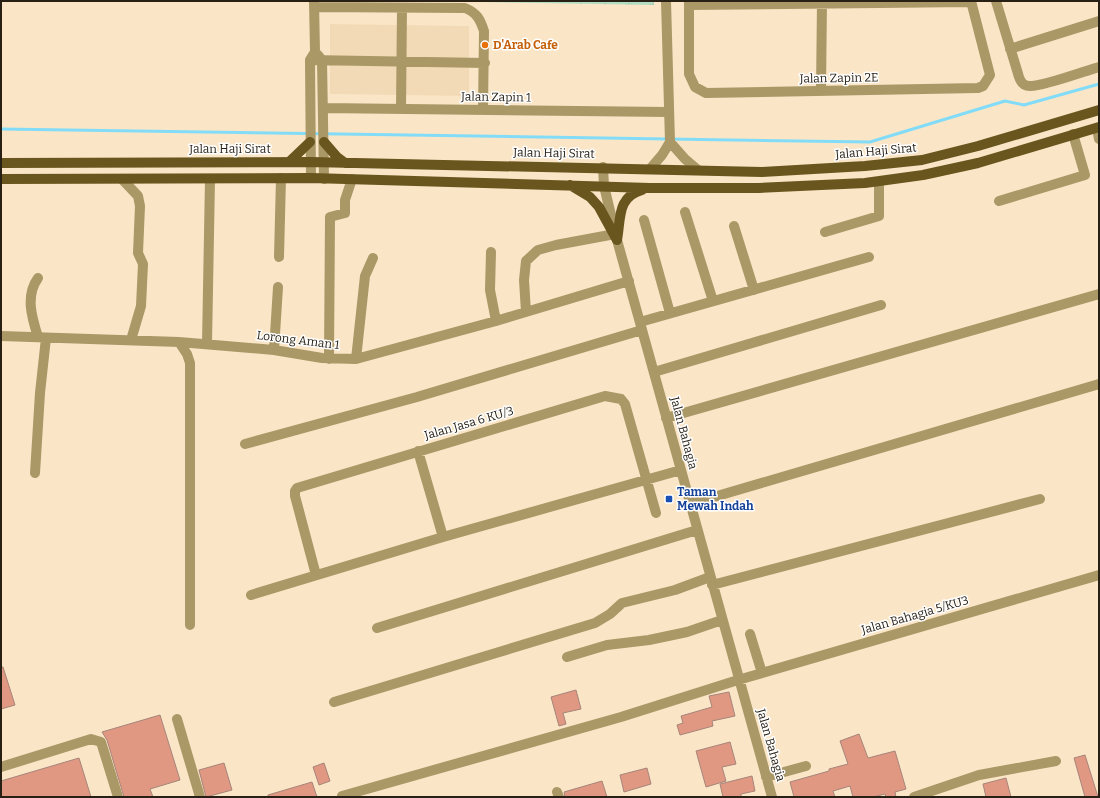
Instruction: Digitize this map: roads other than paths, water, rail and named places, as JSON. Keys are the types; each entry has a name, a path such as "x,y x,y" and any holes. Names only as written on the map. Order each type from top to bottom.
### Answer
{"main road":[{"name":"Jalan Haji Sirat","path":"1,163 325,162 603,167 762,172 865,166 922,160 978,146 1099,110"},
{"path":"1,179 311,178 569,184 650,188 759,188 879,182 923,175 978,163 1073,134 1098,128"},
{"path":"289,162 310,140"},
{"path":"324,140 337,157 345,163"},
{"path":"569,184 590,197 600,207 616,237"},
{"path":"616,237 624,200 632,193 650,188"}],"street":[{"path":"650,169 662,155 670,142 666,1"},
{"path":"996,1 1021,82 1025,85 1038,85 1099,67"},
{"path":"821,92 822,2"},
{"path":"689,3 971,2"},
{"name":"Jalan Zapin 2E","path":"689,3 689,74 695,87 706,93 972,89 984,86 990,75 971,2"},
{"path":"324,179 325,162 323,119 316,57 314,4 402,8 465,8 474,11 480,20 484,31 485,63 483,110"},
{"path":"401,109 402,8"},
{"path":"1010,48 1099,21"},
{"path":"316,57 485,63"},
{"path":"311,178 310,118 316,57"},
{"name":"Jalan Zapin 1","path":"322,108 669,112"},
{"path":"1098,128 1099,139"},
{"path":"999,201 1085,175 1073,134"},
{"path":"670,142 685,159 698,170"},
{"name":"Jalan Bahagia","path":"603,167 604,186 616,237 738,680 772,797"},
{"path":"279,257 281,178"},
{"path":"122,179 138,196 140,206 138,253 143,264 141,306 131,340"},
{"path":"207,344 210,179"},
{"path":"329,359 330,217 345,213 345,200 352,179"},
{"path":"825,232 880,216 879,182"},
{"path":"685,212 713,301"},
{"path":"644,220 670,313"},
{"path":"734,226 754,290"},
{"path":"526,312 524,280 526,261 538,250 556,245 616,237"},
{"path":"491,252 490,290 496,321"},
{"path":"245,444 417,398 641,326 670,313 869,257"},
{"path":"356,359 365,276 373,258"},
{"path":"35,473 42,337 33,320 30,301 33,284 38,278"},
{"name":"Lorong Aman 1","path":"1,336 179,342 274,350 329,359 356,359 496,321 629,281"},
{"path":"274,350 278,287"},
{"path":"666,418 1099,294"},
{"path":"654,372 880,305"},
{"path":"179,342 187,354 190,363 190,625"},
{"path":"690,504 1099,384"},
{"name":"Jalan Jasa 6 KU/3","path":"316,575 295,496 295,491 297,488 605,396 614,396 621,399 625,404 656,513"},
{"path":"418,451 443,537"},
{"path":"251,595 443,537 681,470"},
{"path":"334,702 596,623 610,614 622,603 1040,499"},
{"path":"377,628 697,530"},
{"name":"Jalan Bahagia 5/KU3","path":"342,796 621,717 738,680 1099,575"},
{"path":"567,657 607,645 649,640 688,632 722,620"},
{"path":"750,634 762,673"},
{"path":"177,719 200,797"},
{"path":"1,767 91,739 97,740 101,742 118,797"},
{"path":"914,797 979,775 1056,760"},
{"path":"766,778 806,766"}],"waterway":[{"path":"1,129 870,142 1005,101 1024,105 1099,84"}],"place":[{"name":"D'Arab Cafe","path":"485,45"},
{"name":"Taman Mewah Indah","path":"669,499"}]}
